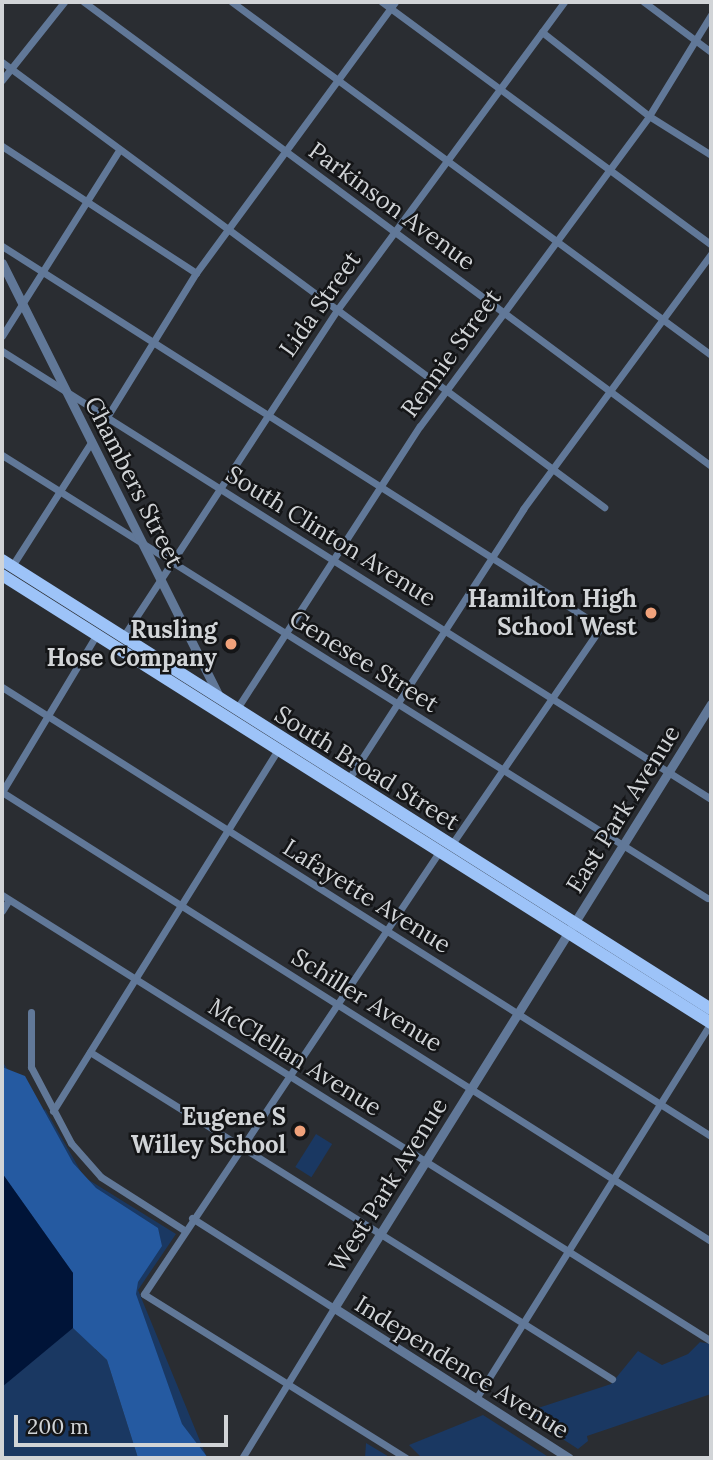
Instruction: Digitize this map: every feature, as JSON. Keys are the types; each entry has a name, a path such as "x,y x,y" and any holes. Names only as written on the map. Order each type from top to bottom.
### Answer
{"main road":[{"name":"South Broad Street","path":"5,567 251,726 348,780 451,845 711,1023"},
{"name":"South Broad Street","path":"100,630 122,637 222,700 233,714"},
{"name":"South Broad Street","path":"251,726 278,749 439,852 711,1009"}],"street":[{"path":"2,80 64,2"},
{"name":"Parkinson Avenue","path":"84,2 711,466"},
{"path":"232,2 711,355"},
{"path":"382,2 393,5 499,90 711,245"},
{"name":"Lida Street","path":"122,637 337,310 564,2"},
{"path":"644,2 711,52"},
{"path":"107,417 196,273 393,5"},
{"name":"Rennie Street","path":"233,714 380,487 446,391 649,116 711,16"},
{"path":"542,32 649,116 711,155"},
{"path":"2,62 604,507"},
{"path":"2,146 196,273"},
{"path":"2,336 43,272 84,199 119,150"},
{"path":"2,246 601,627 451,845"},
{"path":"348,780 491,558 552,469 711,254"},
{"name":"Chambers Street","path":"2,263 222,700"},
{"name":"South Clinton Avenue","path":"2,351 711,799"},
{"path":"5,567 60,492 92,441"},
{"name":"Genesee Street","path":"2,455 621,848 707,898"},
{"path":"2,792 46,715 100,630"},
{"name":"Lafayette Avenue","path":"2,687 711,1136"},
{"name":"East Park Avenue","path":"571,929 711,704"},
{"path":"52,1111 278,749"},
{"name":"Schiller Avenue","path":"2,792 711,1241"},
{"path":"405,1458 144,1294 192,1218 439,852"},
{"path":"2,911 5,898"},
{"name":"McClellan Avenue","path":"5,898 711,1341"},
{"name":"West Park Avenue","path":"242,1458 571,929"},
{"path":"31,1012 31,1067 71,1143 95,1171 184,1230"},
{"path":"477,1396 711,1023"},
{"path":"90,1052 612,1379"},
{"name":"Independence Avenue","path":"192,1218 477,1396 569,1458"}],"shaded area":[{"path":"2,1061 40,1117 45,1109 84,1177 176,1234 138,1290 207,1458 113,1341 95,1349 107,1360 138,1458 2,1458"},
{"path":"2,1067 25,1076 73,1163 96,1188 158,1228 162,1246 138,1282 136,1294 182,1424 208,1458 138,1458 107,1360 73,1328 73,1273 2,1173"},
{"path":"316,1134 332,1144 311,1177 295,1167"},
{"path":"2,1173 73,1273 73,1328 2,1387"},
{"path":"700,1342 711,1344 711,1394 587,1436 588,1441 578,1449 523,1413 611,1384 638,1351 662,1365 688,1354"},
{"path":"483,1415 550,1458 422,1458 409,1445"},
{"path":"366,1443 391,1458 365,1458"}],"place":[{"name":"Hamilton High School West","path":"651,613"},
{"name":"Rusling Hose Company","path":"231,644"},
{"name":"Eugene S Willey School","path":"300,1131"}]}
